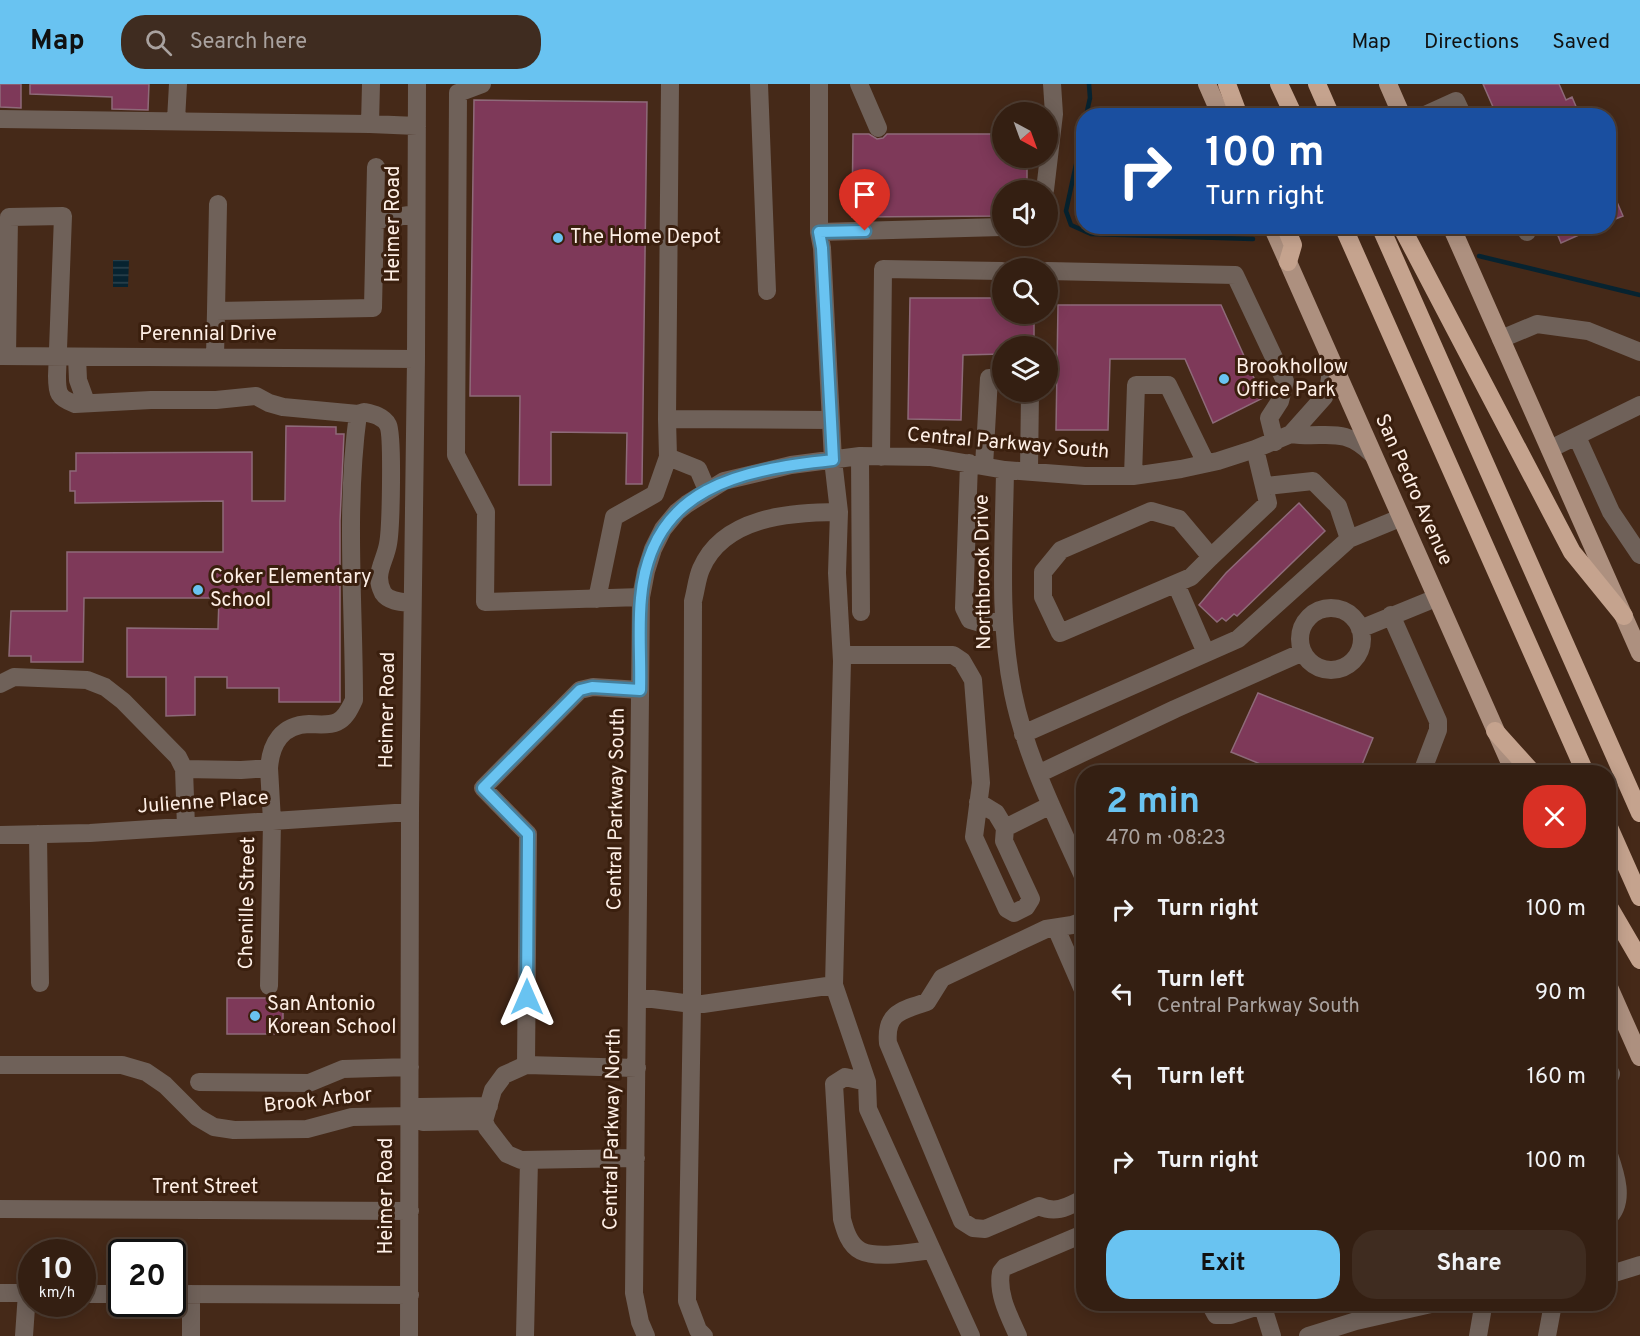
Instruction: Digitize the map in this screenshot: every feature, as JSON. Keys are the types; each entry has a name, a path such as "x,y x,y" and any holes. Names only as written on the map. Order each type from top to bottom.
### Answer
{"highway":[{"path":"1227,84 1236,108"},
{"path":"1280,84 1290,108"},
{"path":"1317,84 1328,108"},
{"path":"1288,234 1293,245 1288,262"},
{"path":"1347,234 1582,765"},
{"path":"1384,234 1640,813"},
{"path":"1405,234 1572,552 1624,616"},
{"path":"1495,731 1527,765"},
{"path":"1616,843 1640,897"},
{"path":"1616,919 1640,960"}],"main road":[{"path":"1207,84 1218,108"},
{"path":"1388,84 1398,108"},
{"name":"San Pedro Avenue","path":"1276,234 1511,765"},
{"path":"1458,234 1501,339 1640,653"},
{"path":"1616,1003 1640,1057"}],"street":[{"path":"176,120 178,84"},
{"path":"370,124 371,84"},
{"name":"Heimer Road","path":"410,1336 410,812 417,84"},
{"path":"482,84 458,93 456,455 486,512 485,602 641,597"},
{"path":"597,599 614,518 655,494 669,457 667,419 670,84"},
{"path":"759,84 767,291"},
{"path":"819,84 819,232 822,248 833,460 839,512 837,573 842,655 834,985 867,1082 868,1110 971,1336"},
{"path":"859,84 878,128"},
{"path":"1046,180 1054,114 1052,84"},
{"path":"1440,108 1456,100 1460,108"},
{"path":"0,119 176,120 417,126"},
{"path":"216,311 373,308 376,167"},
{"path":"215,357 218,204"},
{"path":"376,220 416,213"},
{"path":"4,356 9,217 63,216 57,389 64,400 75,404 216,400 256,396 284,407 358,414 364,412 380,417 387,424 390,433 391,477 388,544 378,571 379,580 384,595 395,601 412,603"},
{"path":"819,232 992,227"},
{"path":"881,457 883,269 992,271"},
{"path":"1058,271 1234,275 1285,381 1280,401 1283,438"},
{"path":"1501,339 1537,324 1588,332 1640,352"},
{"name":"Perennial Drive","path":"4,356 416,359"},
{"path":"77,357 78,380 86,402"},
{"name":"Central Parkway South","path":"1283,438 1322,401 1329,385 1332,363"},
{"path":"992,378 989,378 976,465 964,608 969,620 980,622 1004,620"},
{"path":"1133,476 1136,385 1168,386 1206,463"},
{"path":"1029,471 1030,402"},
{"path":"1550,449 1640,405"},
{"path":"184,769 269,768 270,751 287,729 305,724 328,724 339,721 348,712 354,700 351,585 354,446 358,414"},
{"path":"667,419 831,420"},
{"name":"Central Parkway South","path":"638,921 641,597 649,560 663,529 677,512 707,490 724,481 756,472 860,456 930,457 1005,470 1085,476 1133,476 1206,463 1256,449 1283,438 1341,435 1360,442 1372,454"},
{"path":"1577,437 1611,512 1640,555"},
{"path":"1211,557 1179,519 1151,511 1061,550 1043,572 1043,597 1060,633 1191,577 1268,503 1256,449"},
{"path":"860,456 861,612"},
{"path":"669,457 698,469 707,490"},
{"name":"Northbrook Drive","path":"1005,470 1004,620 1005,645 1013,693 1023,734 1038,774 1076,860"},
{"path":"1266,486 1313,481 1338,506 1349,539"},
{"path":"704,1336 698,1330 687,1301 692,1004 693,600 700,570 711,551 734,532 758,520 810,512 839,512"},
{"path":"1023,734 1238,639 1349,539 1400,518"},
{"path":"1176,584 1206,653"},
{"path":"1360,628 1436,598"},
{"path":"1330,607 1340,609 1356,620 1362,638 1361,648 1350,663 1332,670 1322,669 1314,665 1303,652 1300,631 1311,614 1330,607"},
{"path":"1391,615 1438,721 1438,730 1425,765"},
{"path":"1038,774 1303,652"},
{"path":"842,655 953,655 962,661 973,680 979,746 981,783 978,802 974,837 1007,909 1014,913 1026,907 1032,899 1004,841 1005,828 996,813 978,802"},
{"path":"0,684 14,677 87,680 105,687 123,701 178,757 184,769 186,827"},
{"path":"526,1065 528,834 483,788 580,690 592,687 640,690"},
{"name":"Chenille Street","path":"269,768 272,821 269,986"},
{"path":"1005,828 1051,805"},
{"name":"Julienne Place","path":"0,835 90,833 410,812"},
{"path":"38,834 40,983"},
{"name":"Central Parkway North","path":"638,921 634,1293 640,1322 646,1336"},
{"path":"1076,924 1046,929 942,978 927,1002 901,1011 887,1029 888,1043 962,1221 973,1228 985,1228 1039,1206 1047,1210 1060,1210 1076,1202"},
{"path":"1056,928 1076,974"},
{"path":"637,997 692,1004 834,985"},
{"name":"Brook Arbor","path":"0,1065 122,1065 146,1072 165,1085 197,1117 214,1126 234,1130 307,1129 352,1118 410,1116 423,1122 486,1114"},
{"path":"636,1158 521,1160 507,1154 487,1128 486,1114 493,1090 504,1075 526,1065 637,1068"},
{"path":"199,1082 309,1083 343,1069 410,1068"},
{"path":"867,1082 845,1077 834,1084 842,1219 845,1232 851,1242 861,1251 877,1255 932,1250"},
{"path":"525,1336 529,1160"},
{"path":"1616,1174 1618,1191 1616,1200"},
{"name":"Trent Street","path":"0,1209 410,1211"},
{"path":"1018,1336 1004,1305 999,1281 1000,1272 1005,1267 1076,1237"},
{"path":"1616,1272 1640,1265"},
{"path":"0,1293 18,1293"},
{"path":"186,1294 410,1295"},
{"path":"191,1294 191,1336"},
{"path":"1214,1311 1216,1315 1231,1316 1244,1311"},
{"path":"1264,1311 1272,1336"},
{"path":"1308,1336 1382,1311"},
{"path":"1478,1336 1482,1311"},
{"path":"1546,1336 1551,1311"},
{"path":"24,1336 26,1317"}],"water":[{"path":"113,260 129,260 128,287 113,287"}],"building":[{"path":"0,84 21,84 21,108 0,107"},
{"path":"30,84 149,84 148,110 112,109 112,97 30,94"},
{"path":"1483,84 1559,84 1566,100 1572,97 1577,108 1494,108"},
{"name":"The Home Depot","path":"474,100 647,102 642,484 626,484 627,433 551,432 551,485 519,485 520,396 470,396"},
{"path":"853,134 869,134 877,139 887,134 992,134 992,168 1027,168 1027,180 992,180 992,216 852,217"},
{"path":"1616,200 1623,216 1616,219"},
{"path":"1557,234 1581,234 1561,243"},
{"path":"910,298 992,298 992,324 1034,324 1034,336 992,336 992,354 963,355 961,420 908,419"},
{"name":"Brookhollow Office Park","path":"1058,305 1221,305 1263,398 1213,423 1185,359 1110,359 1108,430 1056,430"},
{"path":"286,426 336,427 336,434 344,434 340,521 340,702 279,702 279,688 227,688 227,677 195,677 195,715 166,716 166,677 127,677 127,628 218,629 219,598 84,598 83,662 31,662 31,656 9,656 11,611 67,611 67,552 223,552 223,501 75,503 75,491 70,491 70,471 76,471 76,453 252,452 252,501 285,501"},
{"path":"1299,503 1325,531 1237,616 1234,614 1226,621 1222,618 1217,622 1199,605 1226,573"},
{"path":"1258,693 1373,738 1362,765 1263,765 1231,752"},
{"name":"San Antonio Korean School","path":"227,998 283,998 283,1034 227,1034"}],"waterway":[{"path":"1088,108 1089,84"},
{"path":"1076,165 1066,211 1071,225 1076,227"},
{"path":"1091,234 1253,239"},
{"path":"1479,256 1640,295"}],"place":[{"name":"The Home Depot","path":"558,238"},
{"name":"Brookhollow Office Park","path":"1224,379"},
{"name":"Coker Elementary School","path":"198,590"},
{"name":"San Antonio Korean School","path":"255,1016"}],"route":[{"path":"527,997 528,834 483,788 580,690 592,687 640,690 641,597 646,571 663,529 677,512 707,490 724,481 790,465 833,460 822,248 819,232 865,231"}]}
